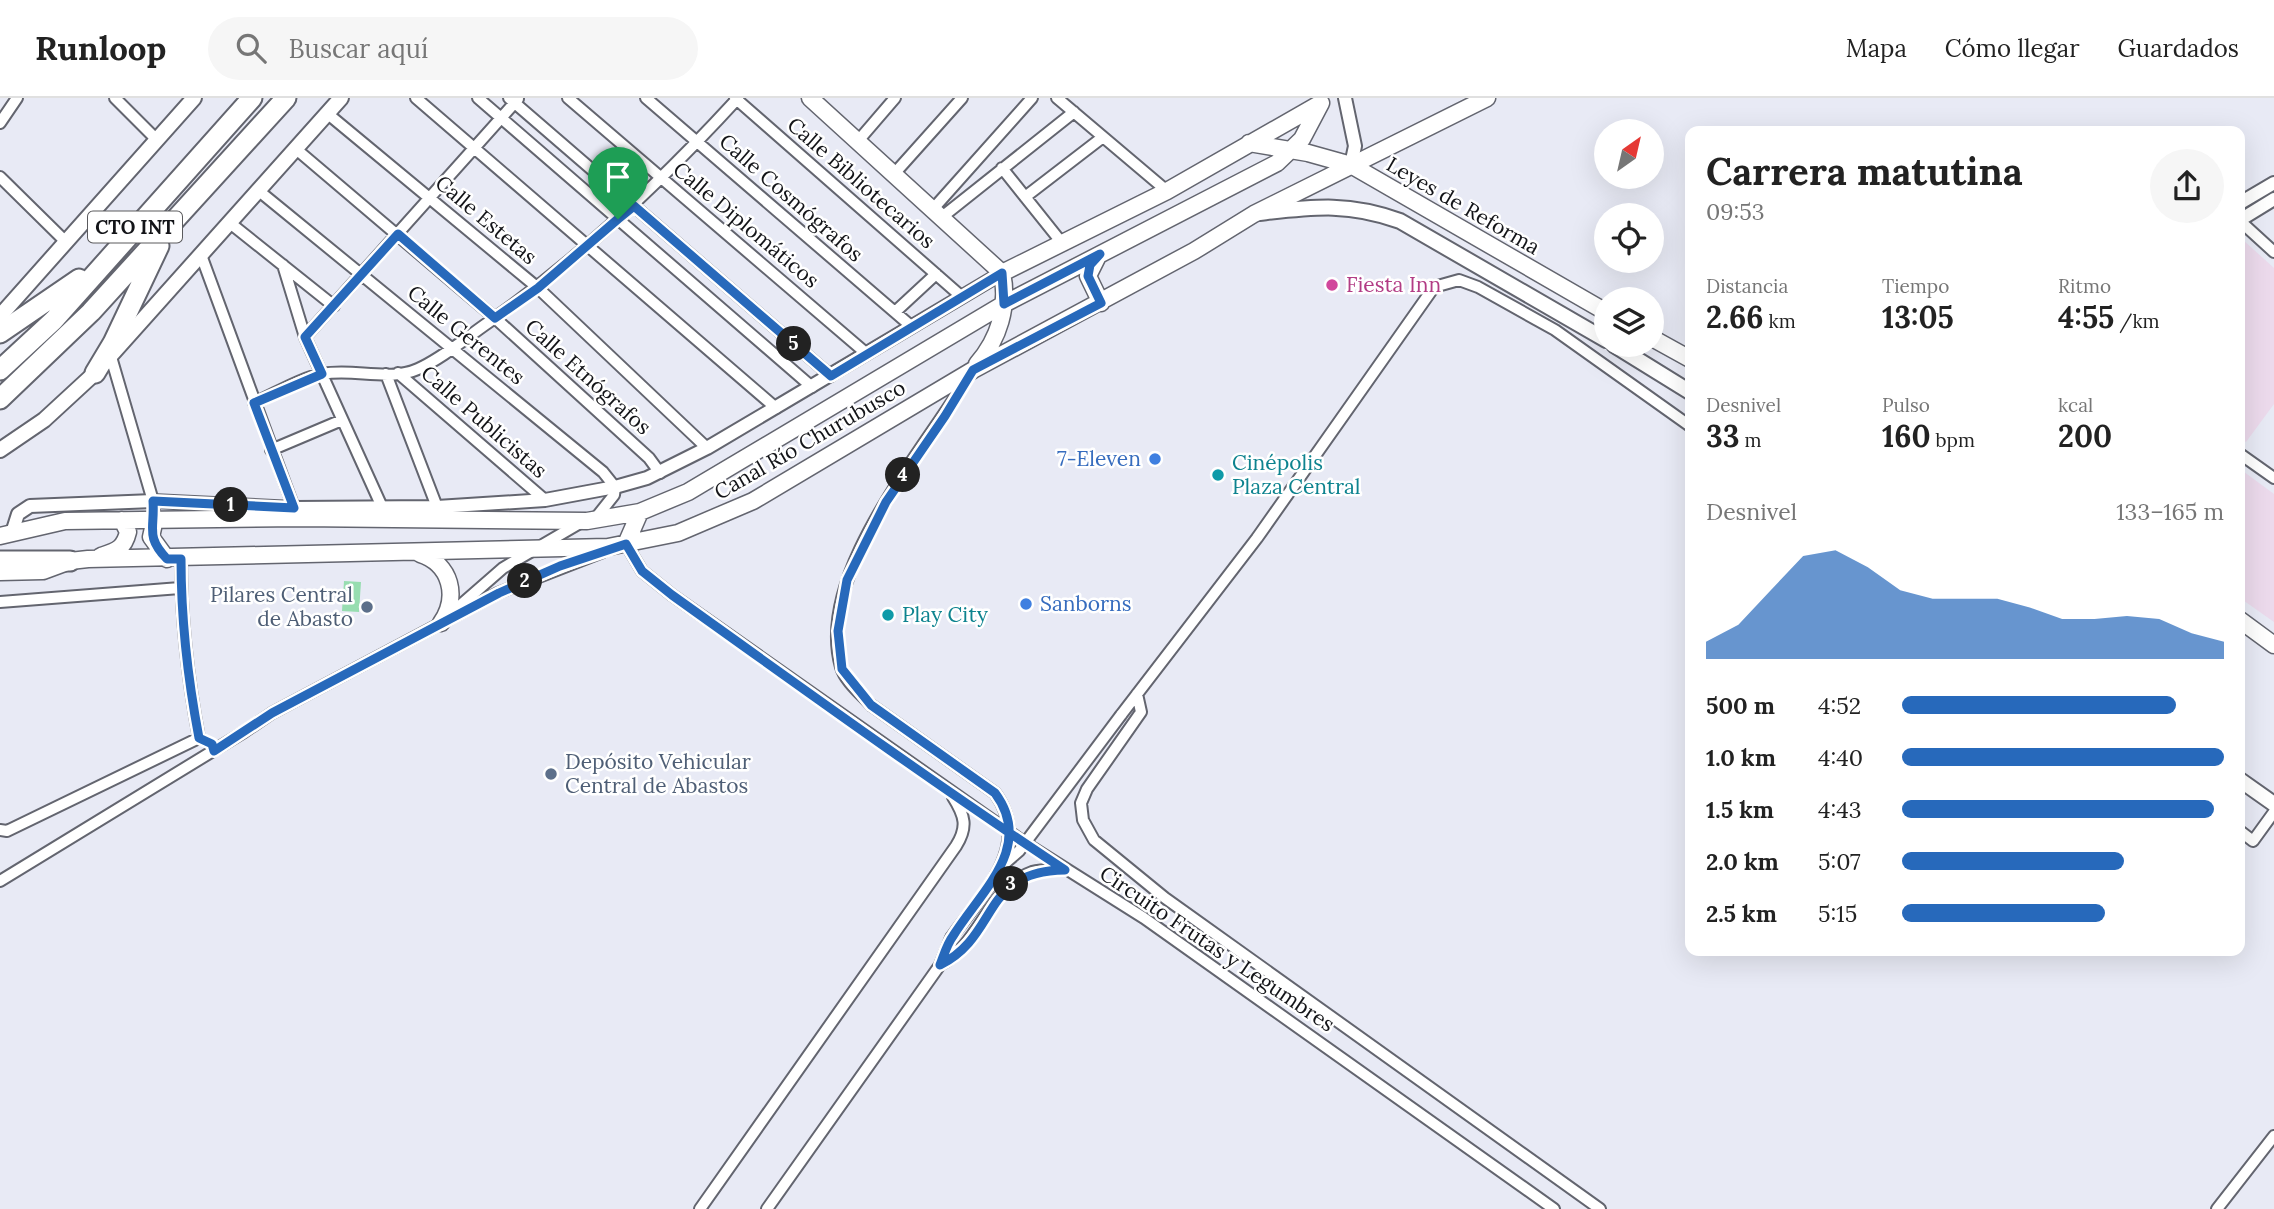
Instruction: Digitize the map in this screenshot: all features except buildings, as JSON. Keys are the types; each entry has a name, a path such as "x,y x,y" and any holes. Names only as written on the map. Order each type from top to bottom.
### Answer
{"highway":[{"name":"CTO INT","path":"0,370 54,320 105,259 252,98"},
{"name":"CTO INT","path":"0,399 51,354 286,98"},
{"path":"95,373 154,260 163,235"},
{"path":"0,333 105,259"},
{"path":"0,561 79,560"}],"main road":[{"name":"CTO INT","path":"0,316 194,98"},
{"name":"CTO INT","path":"0,450 44,419 111,357 341,98"},
{"name":"Canal Río Churubusco","path":"0,572 43,571 79,560 417,553 626,544 678,533 743,506 973,370 1101,303 1254,214 1487,98"},
{"path":"813,99 1002,273 1004,304 995,338 973,370"},
{"name":"Canal Río Churubusco","path":"1002,273 1167,191 1324,100"},
{"name":"Canal Río Churubusco","path":"6,535 65,521 590,520 640,512 688,492 1004,304 1269,168 1293,150 1324,100"},
{"name":"Leyes de Reforma","path":"1249,144 1293,150 1351,165 1594,305"},
{"path":"1254,214 1345,206 1368,209 1400,221 1594,333"},
{"path":"1100,254 1090,265 1088,276 1101,303"},
{"path":"1664,345 1685,356"},
{"path":"1633,357 1685,389"},
{"path":"626,544 640,512"},
{"path":"155,519 151,537 155,547 174,559"},
{"path":"79,560 121,548 128,533 122,520"},
{"path":"417,553 437,562 449,580 451,601 443,622"},
{"path":"2245,624 2274,645"},
{"path":"2245,784 2274,804"}],"street":[{"path":"0,123 17,98"},
{"path":"115,98 157,140"},
{"path":"416,98 589,244 776,408"},
{"path":"478,98 812,387"},
{"name":"Calle Diplomáticos","path":"568,98 867,354"},
{"name":"Calle Cosmógrafos","path":"646,98 911,326"},
{"path":"858,141 895,98"},
{"path":"894,174 961,98"},
{"path":"937,213 1032,98"},
{"path":"1057,98 1167,191"},
{"path":"1345,98 1354,140 1351,165"},
{"path":"254,403 322,374 386,374 417,370 538,288 634,206 737,99"},
{"name":"Calle Bibliotecarios","path":"737,99 962,297"},
{"path":"305,337 477,148 514,100 831,376"},
{"path":"937,213 1002,168 1074,112"},
{"name":"Calle Estetas","path":"328,114 538,288 707,448"},
{"path":"1025,197 1103,136"},
{"name":"Calle Etnógrafos","path":"296,149 495,318 649,458 660,472"},
{"path":"1002,168 1062,243"},
{"path":"0,177 66,242"},
{"path":"2245,200 2274,183"},
{"name":"Calle Gerentes","path":"259,191 592,462 615,488"},
{"path":"2245,217 2274,199"},
{"path":"230,223 334,306"},
{"path":"2245,225 2274,252"},
{"path":"201,256 294,508"},
{"path":"283,265 305,337 382,507"},
{"name":"Canal Río Churubusco","path":"6,535 18,514 30,506 153,501 294,508 437,507 545,500 615,488 660,472 707,448 1002,273"},
{"path":"895,312 936,274"},
{"path":"767,1209 940,965 951,938 1004,864 1019,851 1257,538 1428,295 1442,283 1459,280 1478,287 1555,330 1685,422"},
{"path":"111,357 153,501 155,519"},
{"path":"973,370 886,502 847,580 838,631 842,669 871,705 995,793 1006,809 1010,824 1004,864"},
{"name":"Calle Publicistas","path":"398,373 545,500"},
{"path":"386,374 437,507"},
{"path":"271,450 342,421"},
{"path":"2245,458 2274,478"},
{"path":"443,622 485,581 531,549 590,520 614,495 615,488"},
{"path":"0,881 272,713 530,579 626,544"},
{"name":"Circuito Frutas y Legumbres","path":"626,544 642,571 672,595 950,792 1065,870 1143,918 1554,1209"},
{"path":"174,559 180,588 191,699 199,738"},
{"path":"0,602 180,588"},
{"path":"1137,694 1141,712 1087,789 1081,803 1083,820 1094,840 1164,898 1600,1209"},
{"path":"199,738 212,744 214,751"},
{"path":"0,830 8,831 199,738"},
{"path":"700,1209 964,833 965,822 950,792"},
{"path":"2245,835 2253,841 2274,812"},
{"path":"940,965 955,958 1010,885 1035,871 1065,870"},
{"path":"2217,1209 2274,1136"}],"shaded area":[{"path":"2245,242 2274,268 2274,404 2246,442"},
{"path":"2245,473 2274,494 2274,622 2245,602"}],"green space":[{"path":"344,581 361,582 359,612 342,611"}],"place":[{"name":"Fiesta Inn","path":"1332,285"},
{"name":"7-Eleven","path":"1155,459"},
{"name":"Cinépolis Plaza Central","path":"1218,475"},
{"name":"Sanborns","path":"1026,604"},
{"name":"Pilares Central de Abasto","path":"367,607"},
{"name":"Play City","path":"888,615"},
{"name":"Depósito Vehicular Central de Abastos","path":"551,774"}],"route":[{"path":"618,219 538,288 495,318 398,234 305,337 322,374 254,403 294,508 153,501 155,519 151,537 155,547 167,559 181,559 180,588 191,699 199,738 212,744 214,751 272,713 499,593 560,566 626,544 642,571 672,595 950,792 1025,843 1065,870 1035,871 1020,877 1010,885 955,958 940,965 951,938 1004,864 1008,843 1010,824 1006,809 995,793 871,705 856,689 842,669 839,648 838,631 843,595 860,550 886,502 973,370 1101,303 1088,276 1090,265 1100,254 1004,304 1002,273 831,376 634,206 618,219"}]}
